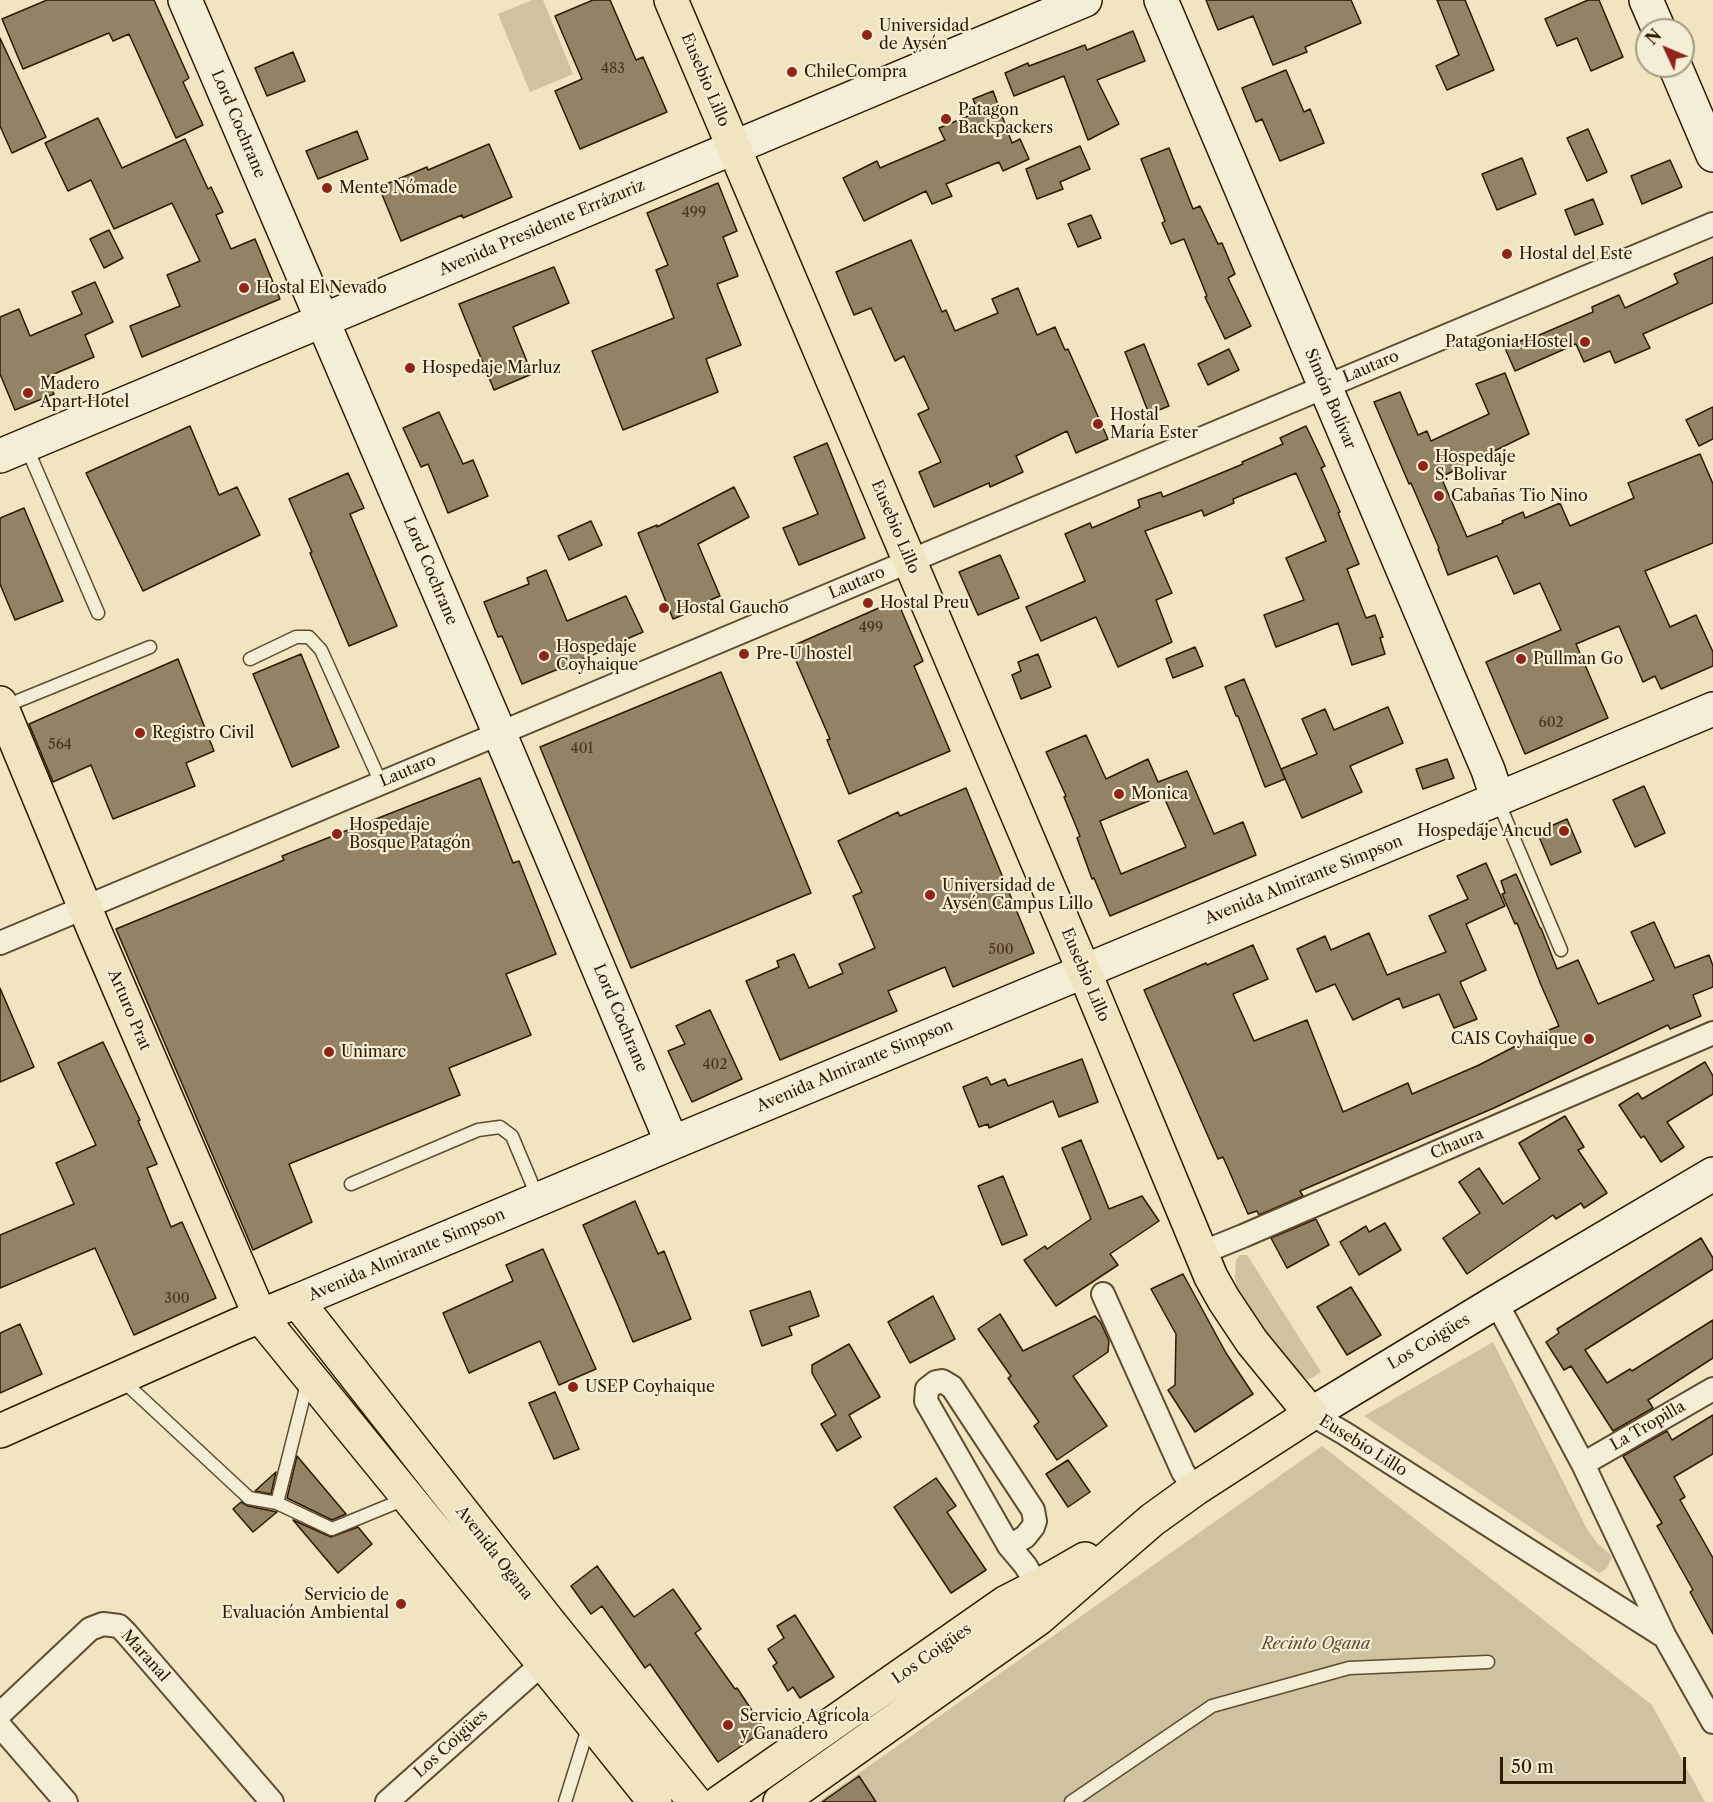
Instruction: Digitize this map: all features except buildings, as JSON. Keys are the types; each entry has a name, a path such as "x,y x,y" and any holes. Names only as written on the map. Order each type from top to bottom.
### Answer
{"main road":[{"name":"Lord Cochrane","path":"185,0 499,732 672,1143"},
{"name":"Eusebio Lillo","path":"671,0 1201,1253 1220,1293 1238,1322 1311,1414"},
{"name":"Avenida Presidente Errázuriz","path":"13,451 1085,0"},
{"name":"Simón Bolívar","path":"1161,0 1488,770 1497,800"},
{"path":"1646,0 1654,18"},
{"path":"1680,78 1713,155"},
{"name":"Arturo Prat","path":"1,706 260,1316"},
{"name":"Avenida Almirante Simpson","path":"0,1431 260,1316 1713,709"},
{"name":"Los Coigües","path":"780,1802 1039,1618 1152,1520 1195,1489 1311,1414 1713,1174"},
{"name":"Avenida Ogana","path":"297,1301 548,1622 694,1802"},
{"name":"Avenida Ogana","path":"260,1316 655,1802"},
{"name":"Los Coigües","path":"720,1802 1005,1603 1152,1520"}],"street":[{"name":"Lautaro","path":"0,943 1713,224"},
{"name":"Chaura","path":"1201,1253 1713,1033"},
{"path":"1103,1294 1183,1472 1195,1489"},
{"name":"Eusebio Lillo","path":"1496,1302 1583,1464 1665,1637 1713,1722"},
{"path":"1009,1546 1025,1537 1033,1527 1035,1516 1033,1510 952,1387 942,1381 936,1382 927,1389 926,1401 1009,1546 1025,1565 1038,1586"},
{"name":"La Tropilla","path":"1583,1464 1713,1389"},
{"name":"Eusebio Lillo","path":"1311,1414 1665,1637"},
{"name":"Maranal","path":"0,1714 90,1629 103,1624 119,1626 272,1802"},
{"name":"Los Coigües","path":"387,1802 543,1663"},
{"path":"0,1726 66,1802"}],"lane":[{"path":"13,451 98,613"},
{"path":"250,659 296,637 309,637 321,650 381,783"},
{"path":"1,706 150,647"},
{"path":"1497,800 1561,950"},
{"path":"351,1184 478,1130 500,1127 512,1136 538,1200"},
{"path":"277,1503 309,1376"},
{"path":"120,1378 249,1498 277,1503 332,1529 408,1498"},
{"path":"1071,1802 1212,1706 1349,1668 1488,1662"},
{"path":"565,1802 590,1721"}],"green space":[{"path":"532,0 543,0 573,74 530,92 498,14"},
{"path":"1240,1255 1247,1255 1321,1372 1308,1380 1275,1350 1238,1290 1235,1279 1236,1260"},
{"path":"1493,1342 1588,1531 1612,1558 1606,1569 1599,1573 1364,1416"},
{"name":"Recinto Ogana","path":"1322,1446 1652,1705 1705,1802 818,1802"}],"place":[{"name":"Universidad de Aysén","path":"867,35"},
{"name":"ChileCompra","path":"792,72"},
{"name":"Patagon Backpackers","path":"946,119"},
{"name":"Mente Nómade","path":"327,188"},
{"name":"Hostal del Este","path":"1507,254"},
{"name":"Hostal El Nevado","path":"244,288"},
{"name":"Patagonia Hostel","path":"1585,342"},
{"name":"Hospedaje Marluz","path":"410,368"},
{"name":"Madero Apart Hotel","path":"28,393"},
{"name":"Hostal María Ester","path":"1098,424"},
{"name":"Hospedaje S. Bolivar","path":"1423,466"},
{"name":"Cabañas Tio Nino","path":"1439,496"},
{"name":"Hostal Preu","path":"868,603"},
{"name":"Hostal Gaucho","path":"664,608"},
{"name":"Pre-U hostel","path":"744,654"},
{"name":"Hospedaje Coyhaique","path":"544,656"},
{"name":"Pullman Go","path":"1521,659"},
{"name":"Registro Civil","path":"140,733"},
{"name":"Monica","path":"1119,794"},
{"name":"Hospedaje Ancud","path":"1564,831"},
{"name":"Hospedaje Bosque Patagón","path":"337,834"},
{"name":"Universidad de Aysén Campus Lillo","path":"930,895"},
{"name":"CAIS Coyhaique","path":"1589,1039"},
{"name":"Unimarc","path":"329,1052"},
{"name":"USEP Coyhaique","path":"573,1387"},
{"name":"Servicio de Evaluación Ambiental","path":"401,1604"},
{"name":"Servicio Agrícola y Ganadero","path":"728,1725"}]}
